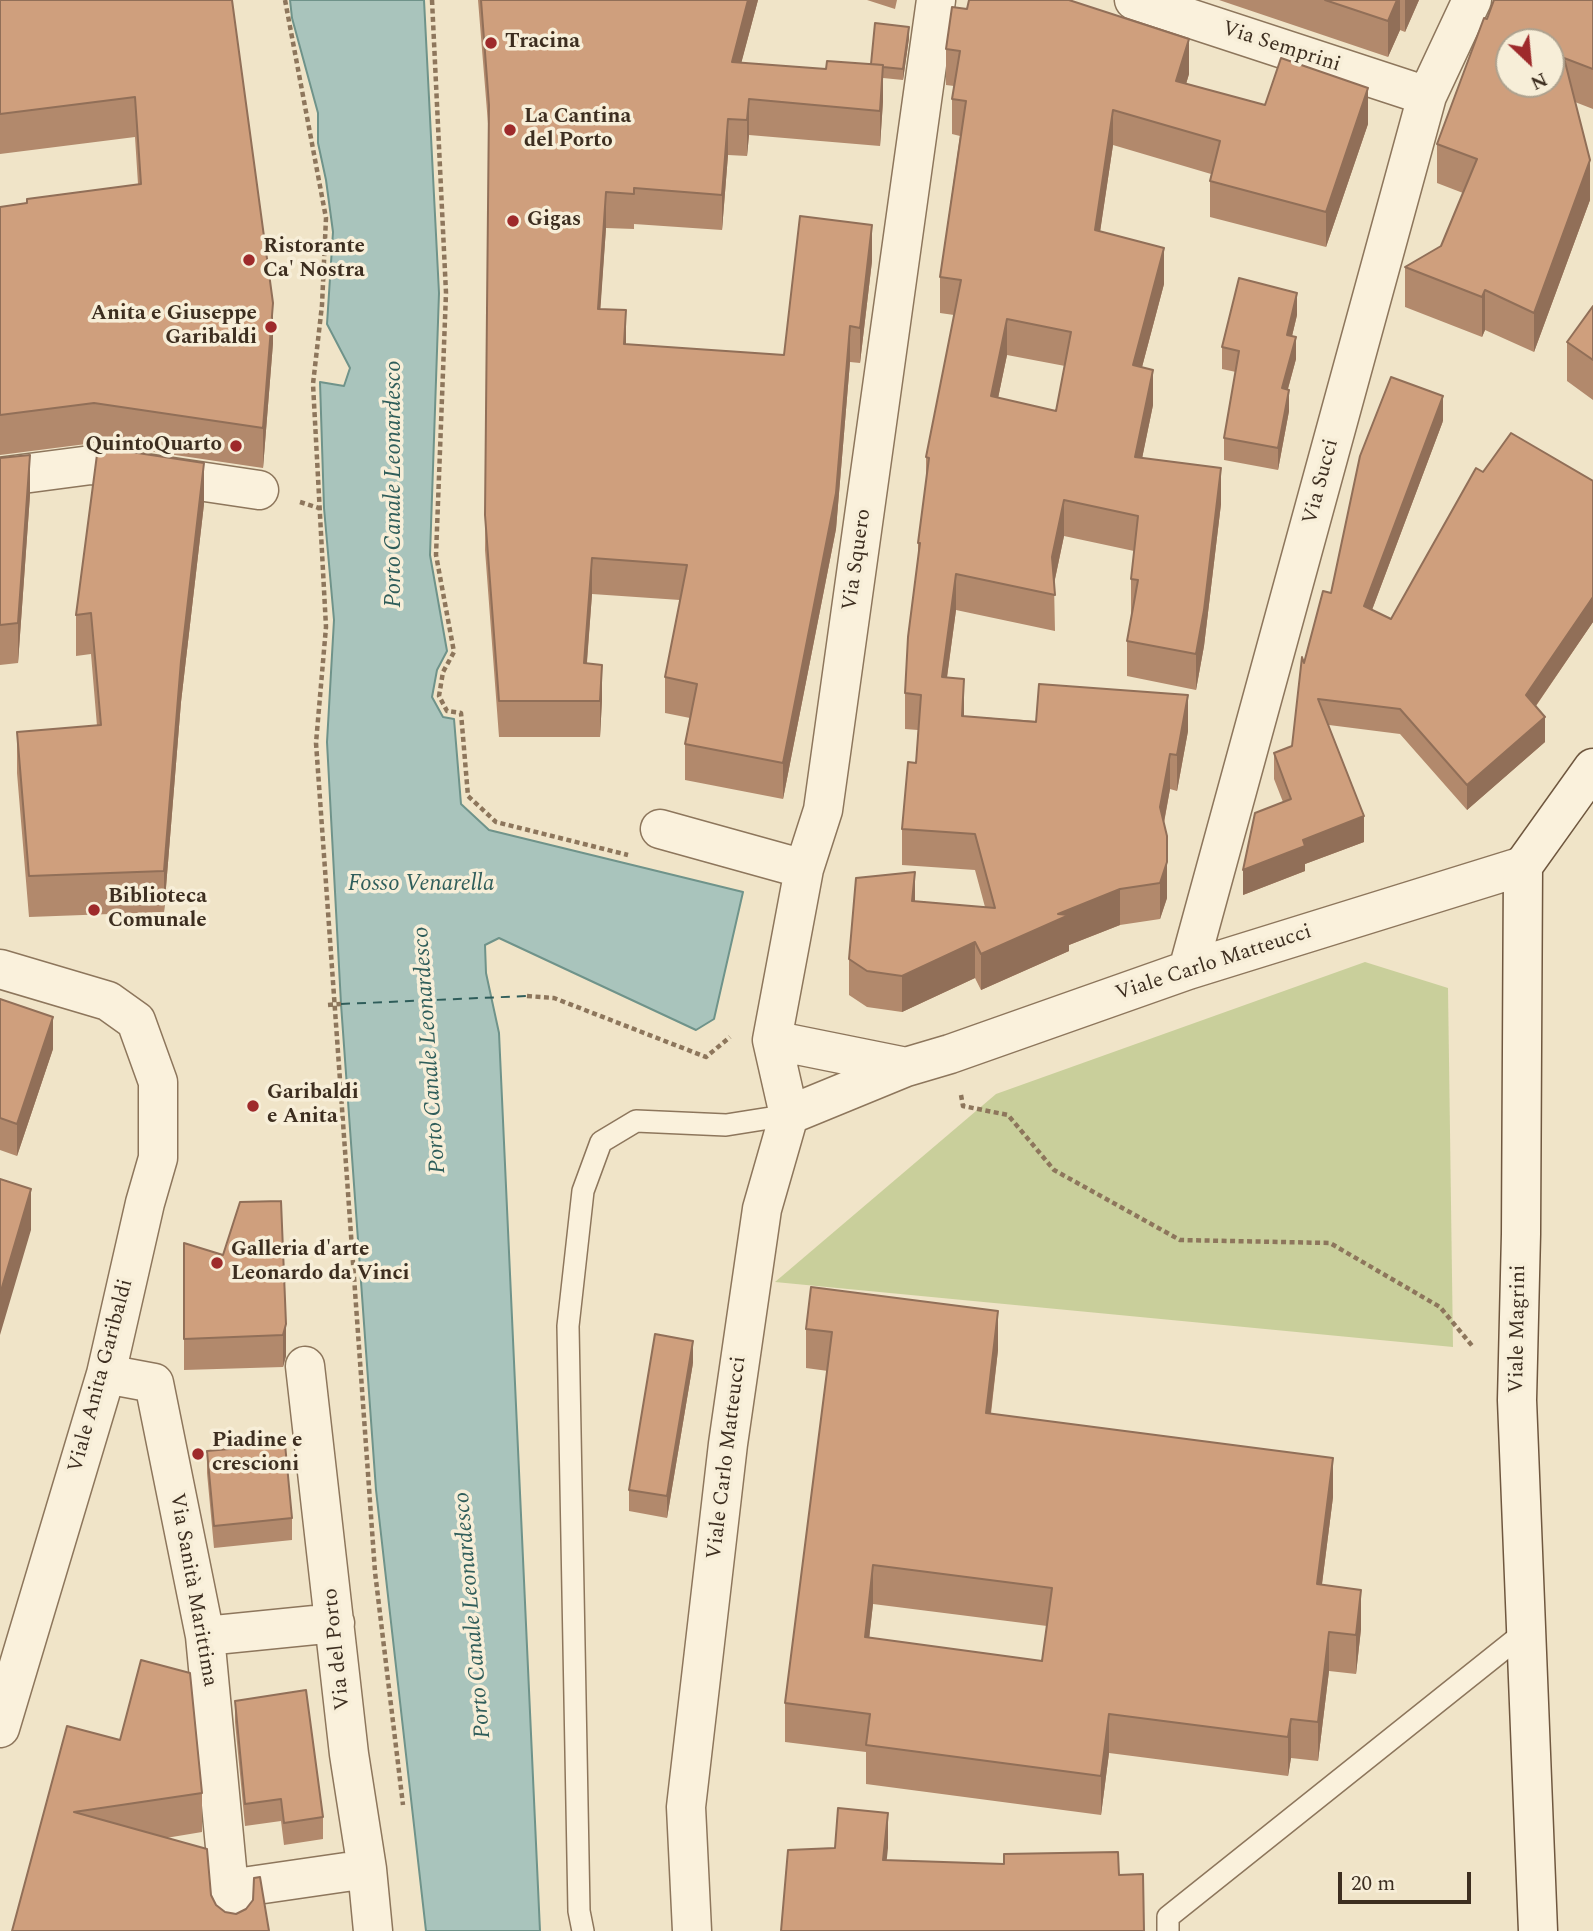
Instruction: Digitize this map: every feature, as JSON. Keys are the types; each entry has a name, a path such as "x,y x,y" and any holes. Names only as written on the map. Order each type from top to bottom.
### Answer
{"street":[{"name":"Via Squero","path":"789,1115 772,1040 804,869 824,810 936,0"},
{"name":"Via Semprini","path":"1135,0 1427,96"},
{"name":"Via Succi","path":"1188,970 1427,96 1472,0"},
{"path":"0,477 91,465 259,490"},
{"path":"1523,866 1593,768"},
{"path":"660,829 804,869"},
{"name":"Viale Carlo Matteucci","path":"692,1931 686,1807 728,1444 762,1209 789,1115 906,1067 950,1055 1188,970 1523,866"},
{"name":"Viale Magrini","path":"1523,866 1521,1234 1517,1401 1525,1632 1543,1925"},
{"name":"Viale Anita Garibaldi","path":"0,969 108,1001 135,1021 158,1082 158,1158 106,1374 0,1728"},
{"name":"Viale Carlo Matteucci","path":"772,1040 906,1067"},
{"name":"Via del Porto","path":"305,1366 349,1754 367,1869 373,1931"},
{"name":"Via Sanità Marittima","path":"106,1374 154,1384 205,1636 233,1931"},
{"path":"205,1636 335,1623"},
{"path":"229,1889 367,1869"}],"lane":[{"path":"583,1931 579,1911 568,1326 583,1191 601,1142 636,1121 726,1125 789,1115"},
{"path":"1168,1931 1168,1917 1525,1632"}],"path":[{"path":"285,0 326,218 323,305 313,384 326,627 316,743 331,1004 375,1572 404,1812"},
{"path":"432,0 446,293 436,555 454,652 443,672 439,696 447,711 461,713 468,796 496,822 631,855"},
{"path":"527,996 554,998 706,1057 730,1038 733,1024"},
{"path":"331,1004 341,1004"},
{"path":"950,1055 964,1106 1008,1115 1054,1170 1180,1240 1330,1243 1440,1307 1474,1348"},
{"path":"347,1363 360,1362"}],"green space":[{"path":"1365,962 1448,988 1453,1347 775,1282 996,1094"}],"water":[{"name":"Fosso Venarella","path":"290,0 424,0 439,293 430,555 447,651 437,670 432,697 443,717 454,719 461,804 489,830 743,892 714,1019 696,1030 499,938 485,945 486,973 499,1033 540,1931 426,1931 376,1490 341,1004 327,742 334,620 324,508 320,382 344,386 350,368 327,324 333,232 318,143 318,113 292,18"}],"building":[{"path":"0,0 232,0 273,303 263,428 94,403 0,415 0,207 27,203 27,199 141,184 135,97 0,114"},
{"path":"481,0 748,0 732,62 826,69 827,61 883,65 880,111 749,99 747,120 728,119 722,195 634,188 634,194 606,192 598,309 626,310 624,344 784,355 800,216 872,225 860,328 850,326 836,493 783,763 685,744 697,684 665,677 687,565 592,558 584,663 602,665 600,701 499,701 485,515 489,105"},
{"path":"969,0 1069,0 1189,39 1176,81 1265,105 1281,58 1368,88 1326,212 1210,181 1220,141 1113,110 1095,230 1164,248 1133,365 1153,370 1135,457 1221,468 1196,654 1127,641 1138,580 1131,579 1138,516 1064,500 1052,557 1055,595 956,574 942,677 964,679 962,716 1036,722 1039,684 1188,695 1177,755 1170,754 1160,807 1167,836 1167,862 1160,883 1120,889 1058,914 1069,915 981,954 975,942 902,976 867,971 849,959 856,878 915,872 912,901 995,908 975,834 902,829 908,762 916,763 921,695 905,693 908,637 929,458 926,457 961,280 940,277 966,101 952,99 960,51 946,49 952,7 967,9","holes":["1007,319 1071,332 1056,411 991,396"]},
{"path":"1325,0 1397,0 1388,21"},
{"path":"1494,0 1593,0 1593,69 1565,58 1565,28 1495,28 1495,98 1565,98 1565,62 1590,160 1534,313 1485,290 1482,297 1405,267 1441,246 1477,159 1437,144 1484,18 1487,19"},
{"path":"875,23 909,27 903,69 871,64"},
{"path":"1239,278 1297,293 1287,335 1296,337 1282,388 1289,390 1278,448 1224,438 1239,351 1222,347"},
{"path":"1593,306 1593,360 1567,342"},
{"path":"1391,377 1443,396 1364,606 1391,619 1476,468 1483,472 1511,433 1593,481 1593,597 1526,695 1545,717 1467,785 1400,709 1318,699 1364,816 1303,840 1305,846 1243,870 1255,813 1291,799 1274,753 1292,746 1302,657 1304,663 1323,591 1331,593 1360,456"},
{"path":"98,447 204,463 181,661 164,871 29,876 17,732 101,725 91,613 76,615"},
{"path":"30,455 18,623 0,625 0,458"},
{"path":"0,999 53,1017 17,1124 0,1118"},
{"path":"0,1179 31,1189 0,1294"},
{"path":"281,1201 286,1324 283,1335 184,1339 184,1243 223,1255 240,1202"},
{"path":"811,1287 998,1311 986,1413 1333,1458 1317,1584 1361,1590 1356,1635 1329,1632 1318,1722 1291,1719 1288,1737 1109,1714 1101,1776 866,1745 870,1714 785,1703 832,1332 806,1329","holes":["873,1565 1052,1588 1042,1661 865,1637"]},
{"path":"655,1334 693,1341 667,1496 629,1490"},
{"path":"285,1444 292,1518 214,1526 207,1451"},
{"path":"141,1660 190,1673 202,1793 74,1812 207,1849 211,1895 216,1905 225,1912 236,1914 246,1909 253,1900 254,1878 260,1877 269,1931 12,1931 67,1726 120,1740"},
{"path":"306,1690 323,1817 284,1823 281,1799 245,1804 235,1701"},
{"path":"838,1808 888,1813 883,1860 1004,1864 1004,1854 1118,1852 1119,1875 1143,1874 1144,1931 781,1931 788,1850 835,1848"}],"ferry route":[{"path":"341,1004 527,996"}],"place":[{"name":"Tracina","path":"491,43"},
{"name":"La Cantina del Porto","path":"510,130"},
{"name":"Gigas","path":"513,221"},
{"name":"Ristorante Ca' Nostra","path":"249,260"},
{"name":"Anita e Giuseppe Garibaldi","path":"271,327"},
{"name":"QuintoQuarto","path":"236,446"},
{"name":"Biblioteca Comunale","path":"94,910"},
{"name":"Garibaldi e Anita","path":"253,1106"},
{"name":"Galleria d'arte Leonardo da Vinci","path":"217,1263"},
{"name":"Piadine e crescioni","path":"198,1454"}],"water label":[{"name":"Porto Canale Leonardesco","path":"395,484"},
{"name":"Porto Canale Leonardesco","path":"431,1050"},
{"name":"Porto Canale Leonardesco","path":"474,1615"}]}
